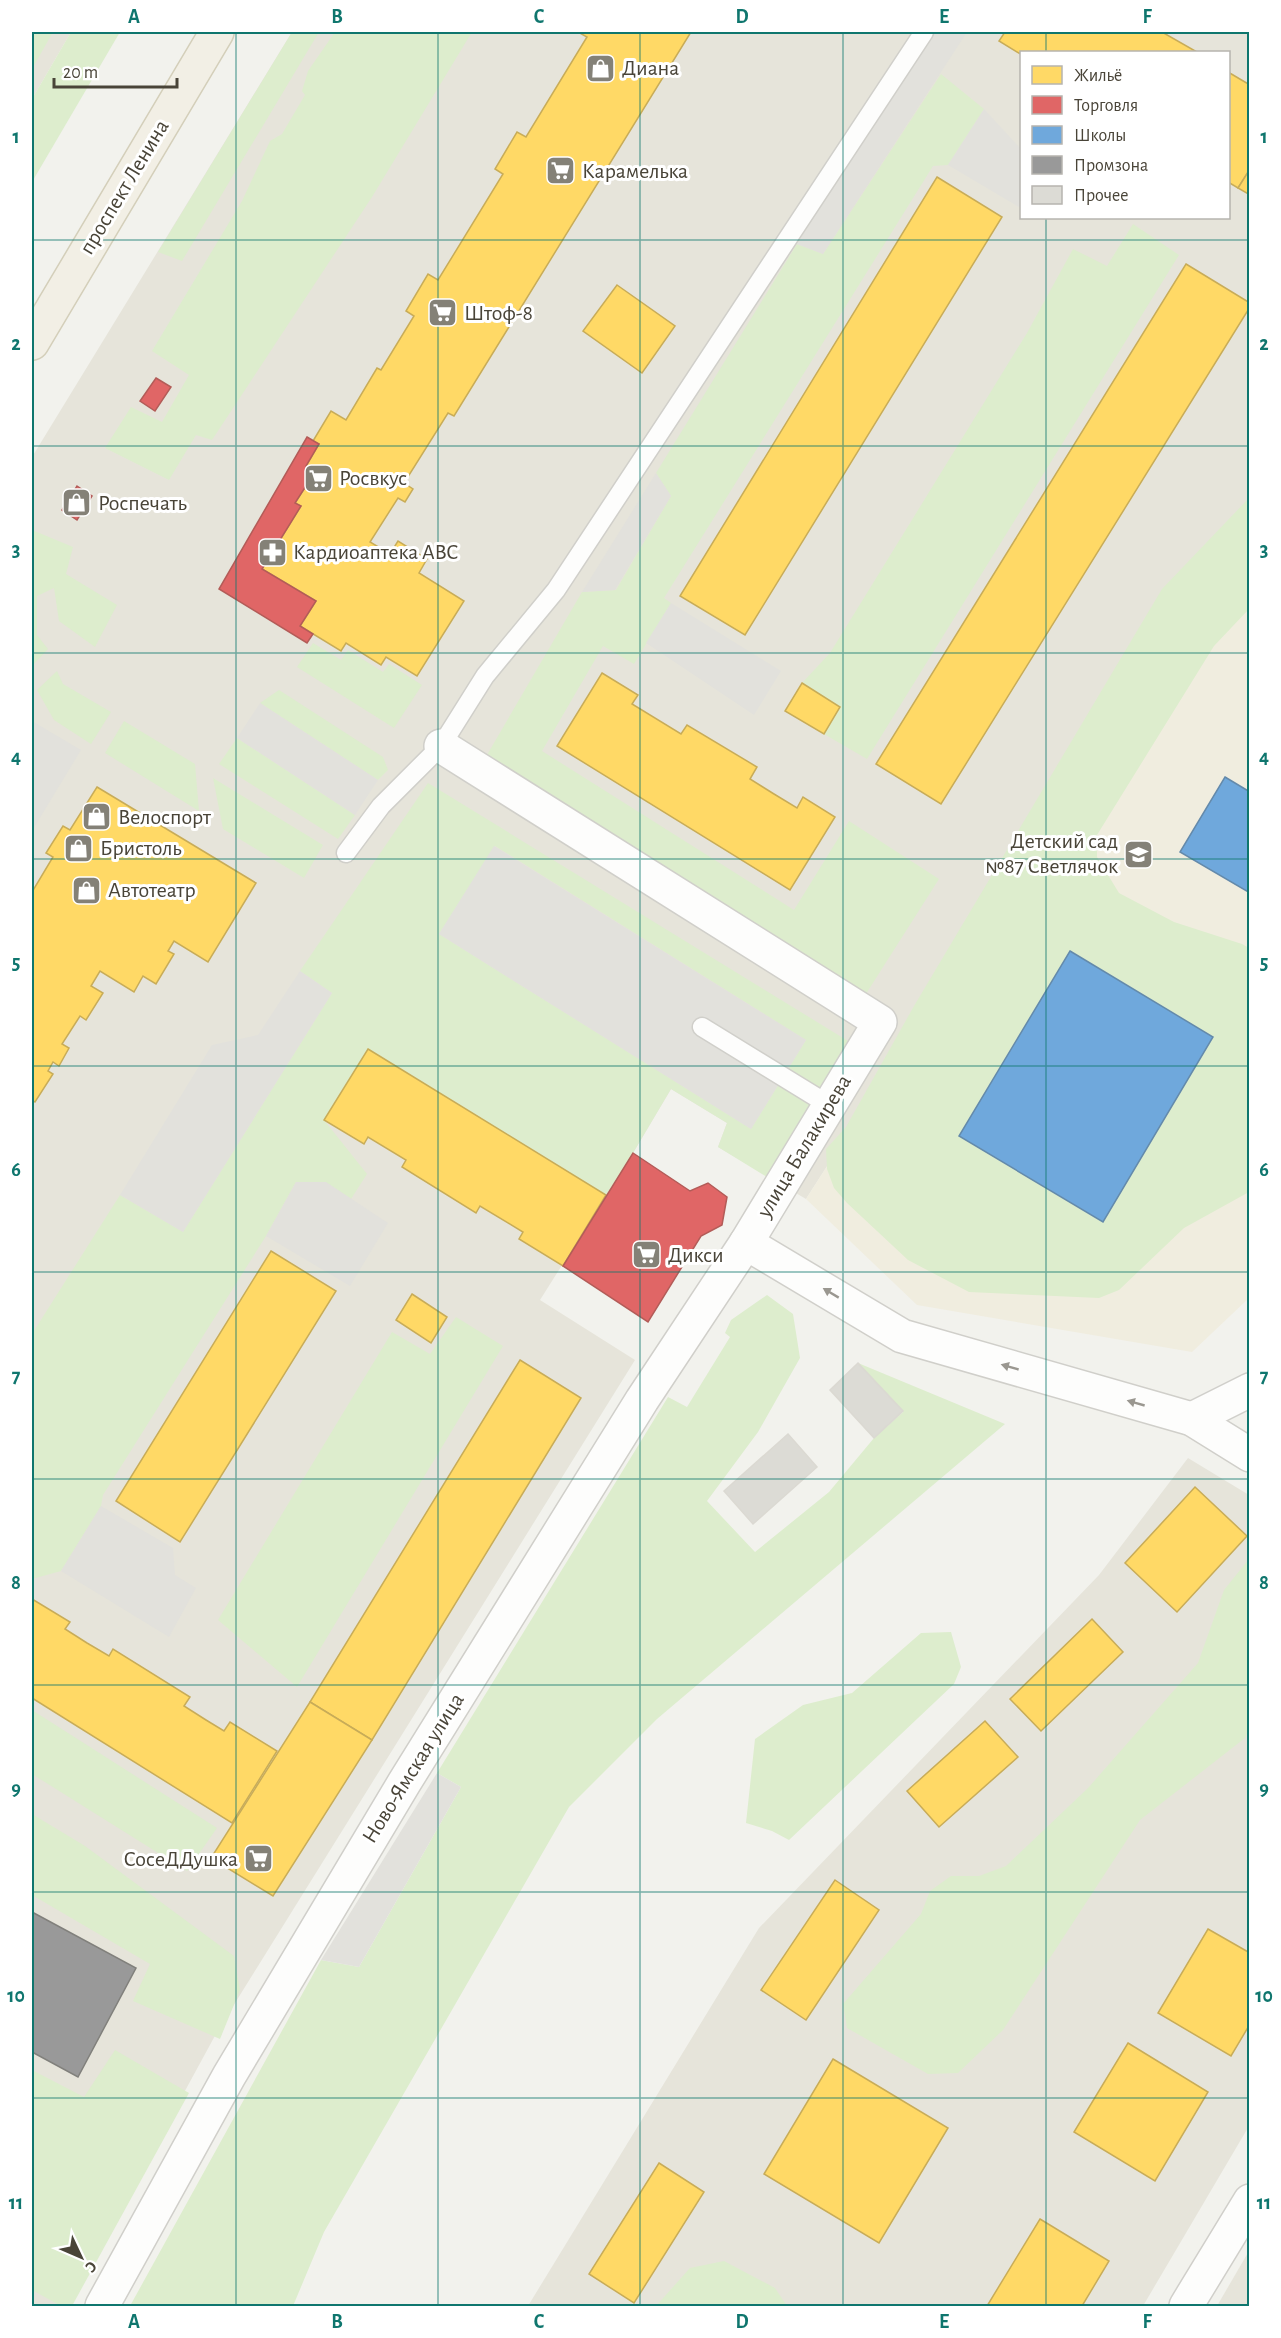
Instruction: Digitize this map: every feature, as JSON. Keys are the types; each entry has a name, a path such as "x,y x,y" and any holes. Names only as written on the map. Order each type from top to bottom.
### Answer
{"main road":[{"name":"проспект Ленина","path":"32,343 217,32"}],"street":[{"name":"улица Балакирева","path":"441,746 880,1022 746,1243 902,1336 1192,1419 1250,1455"},
{"name":"Ново-Ямская улица","path":"102,2307 229,2076 319,1923 642,1400 746,1243"},
{"path":"1192,1419 1250,1390"},
{"path":"1186,2307 1250,2201"}],"lane":[{"path":"346,853 381,806 441,746 485,676 556,590 924,32"},
{"path":"702,1027 829,1105"}],"shaded area":[{"path":"32,32 71,32 32,99"},
{"path":"292,32 1249,32 1249,508 806,1199 718,1147 727,1123 671,1089 540,1300 635,1360 217,2032 68,2306 32,2306 32,457"},
{"path":"928,32 967,32 823,254 797,244"},
{"path":"984,109 1020,148 1020,206 1019,207 948,165"},
{"path":"656,473 671,496 615,590 582,592"},
{"name":"Детский сад №87 Светлячок","path":"1249,508 1249,1298 1192,1352 917,1305 806,1199"},
{"path":"671,603 781,671 754,715 646,643"},
{"path":"260,703 378,780 355,815 237,738"},
{"path":"32,721 81,750 32,831"},
{"path":"494,846 806,1040 751,1129 439,934"},
{"path":"300,971 332,993 183,1232 120,1195 212,1045 258,1035"},
{"path":"296,1182 326,1182 388,1223 350,1286 266,1236"},
{"path":"1188,1458 1249,1495 1249,2126 1143,2306 528,2306 759,1928 1099,1575"},
{"path":"101,1506 173,1548 175,1575 196,1588 169,1637 61,1571"},
{"path":"437,1773 461,1787 359,1967 321,1960"},
{"path":"1249,2251 1249,2306 1217,2306"}],"green space":[{"path":"32,32 53,32 32,69"},
{"path":"71,32 120,32 32,182 32,99"},
{"path":"292,32 319,32 182,261 158,252"},
{"path":"335,32 472,32 372,197 212,440 196,435 169,480 105,448 131,407 162,422 189,375 152,351 242,201 270,141 282,134 305,95 302,91 308,71"},
{"path":"941,74 984,109 948,165 933,166 664,598 671,603 634,664 603,646 542,751 794,910 849,821 939,879 864,997 484,760 582,592 616,590 671,496 656,473 797,244 823,254"},
{"path":"1133,224 1179,255 867,759 824,734 840,707 802,683 830,653 1027,333 1073,249 1107,266"},
{"name":"Детский сад №87 Светлячок","path":"1249,498 1249,609 1214,646 1097,835 1097,857 1119,893 1174,922 1249,948 1249,1192 1184,1228 1119,1290 1099,1298 969,1292 908,1260 847,1203 834,1188 827,1169 826,1149 846,1127 914,1006 1162,589"},
{"path":"32,530 73,547 66,574 117,605 95,647 59,621 54,588 37,596 37,635 48,649 32,666"},
{"path":"313,643 341,660 348,650 383,672 389,664 422,685 394,728 297,667"},
{"path":"57,671 63,684 111,712 91,744 54,720 37,690"},
{"path":"279,690 383,757 388,770 378,780 260,703"},
{"path":"124,721 195,764 199,811 105,753"},
{"path":"237,738 355,815 338,839 219,764"},
{"path":"213,778 323,845 304,878 223,829"},
{"path":"428,783 848,1041 767,1177 718,1147 727,1123 671,1089 606,1195 368,1049 324,1120 367,1174 351,1199 326,1183 296,1182 266,1236 103,1495 101,1506 61,1571 32,1579 32,1334 120,1195 183,1232 332,993 300,971","holes":["495,846 806,1040 751,1129 439,934"]},
{"path":"767,1295 793,1314 800,1358 758,1432 707,1501 755,1552 829,1492 874,1438 903,1412 858,1363 1005,1424 657,1719 569,1807 324,2232 293,2306 130,2306 321,1960 359,1967 461,1787 437,1773 668,1397 687,1407 730,1337 725,1333 731,1320"},
{"path":"456,1317 503,1346 297,1687 218,1620 392,1332 430,1354"},
{"path":"1249,1559 1250,1726 1245,1738 1140,1820 1003,2030 958,2073 928,2074 847,2028 843,2004 921,1914 930,1891 951,1876 979,1876 1006,1866 1088,1788 1198,1663 1224,1590"},
{"path":"951,1632 961,1667 954,1684 789,1840 772,1831 746,1823 755,1739 803,1705 852,1693 921,1633"},
{"path":"32,1710 217,1828 187,1871 32,1774"},
{"path":"32,1814 85,1846 234,1956 240,1990 220,2039 133,2001 150,1964 32,1895"},
{"path":"115,2050 189,2093 72,2306 61,2306 32,2290 32,2070 84,2097"},
{"path":"724,2261 775,2288 787,2306 656,2306 690,2268"}],"building: Жильё":[{"path":"578,32 691,32 454,416 448,413 404,483 413,489 405,502 398,498 370,542 390,554 398,541 427,559 419,573 464,601 417,676 386,657 381,665 346,643 341,651 300,626 316,601 262,569 301,506 295,503 315,472 306,466 319,444 313,441 331,411 346,420 377,368 381,370 414,316 406,311 428,274 438,280 503,174 495,169 517,132 526,137 587,37"},
{"path":"1005,32 1162,32 1195,51 1020,51 1020,54 999,41"},
{"path":"1230,73 1250,85 1250,169 1238,188 1230,183"},
{"path":"1250,169 1250,195 1238,188"},
{"path":"937,177 1002,217 745,635 680,596"},
{"path":"1186,264 1250,303 1250,307 941,804 876,764"},
{"path":"617,285 675,326 642,373 583,331"},
{"path":"602,673 638,695 632,704 681,734 687,725 757,767 750,779 774,794 797,808 803,797 835,817 790,890 557,746"},
{"path":"802,683 840,707 824,734 785,711"},
{"path":"97,787 256,883 208,962 174,941 168,951 174,954 156,984 143,976 134,992 100,971 91,986 103,993 86,1020 80,1016 62,1044 69,1048 59,1066 53,1062 48,1071 53,1074 35,1102 32,1100 32,892 53,857 46,853 63,826 70,830"},
{"path":"368,1049 606,1195 563,1266 519,1239 523,1232 480,1206 476,1213 402,1167 406,1160 368,1137 364,1144 324,1120"},
{"path":"271,1251 336,1291 180,1542 116,1501"},
{"path":"412,1294 447,1317 431,1343 396,1320"},
{"path":"520,1360 581,1398 372,1740 310,1702"},
{"path":"1195,1487 1247,1536 1177,1612 1125,1563"},
{"path":"32,1599 70,1622 65,1629 87,1643 109,1656 113,1649 190,1697 184,1706 206,1720 224,1731 230,1722 277,1751 232,1823 32,1698"},
{"path":"1092,1619 1123,1652 1041,1731 1010,1699"},
{"path":"310,1702 372,1740 273,1896 211,1858"},
{"path":"985,1721 1018,1757 939,1827 907,1791"},
{"path":"835,1880 879,1910 806,2020 761,1990"},
{"path":"1208,1929 1250,1953 1250,2024 1231,2056 1158,2013"},
{"path":"1128,2043 1208,2092 1155,2181 1074,2132"},
{"path":"833,2059 948,2128 879,2243 764,2174"},
{"path":"659,2163 704,2192 634,2303 589,2274"},
{"path":"1040,2219 1109,2261 1082,2306 987,2306"}],"building: Торговля":[{"path":"156,378 171,387 155,411 140,401"},
{"path":"307,437 319,444 306,466 315,472 295,503 301,506 262,569 316,601 300,626 313,634 307,643 219,589"},
{"name":"Роспечать","path":"77,486 92,496 77,520 62,510"},
{"path":"633,1153 690,1191 708,1183 727,1197 722,1225 701,1236 648,1322 563,1266"}],"building: Школы":[{"path":"1225,777 1250,792 1250,893 1180,852"},
{"path":"1070,951 1213,1037 1103,1222 959,1136"}],"building: Промзона":[{"path":"32,1912 136,1968 78,2077 32,2052"}],"building: Прочее":[{"path":"858,1363 903,1411 874,1438 830,1390"},
{"path":"788,1434 817,1467 753,1524 724,1491"}],"place":[{"name":"Диана","path":"601,68"},
{"name":"Карамелька","path":"561,171"},
{"name":"Штоф-8","path":"443,313"},
{"name":"Росвкус","path":"318,478"},
{"name":"Роспечать","path":"77,503"},
{"name":"Кардиоаптека ABC","path":"272,552"},
{"name":"Велоспорт","path":"97,817"},
{"name":"Бристоль","path":"79,848"},
{"name":"Детский сад №87 Светлячок","path":"1139,854"},
{"name":"Автотеатр","path":"87,890"},
{"name":"Дикси","path":"647,1255"},
{"name":"СосеДДушка","path":"259,1859"}]}
